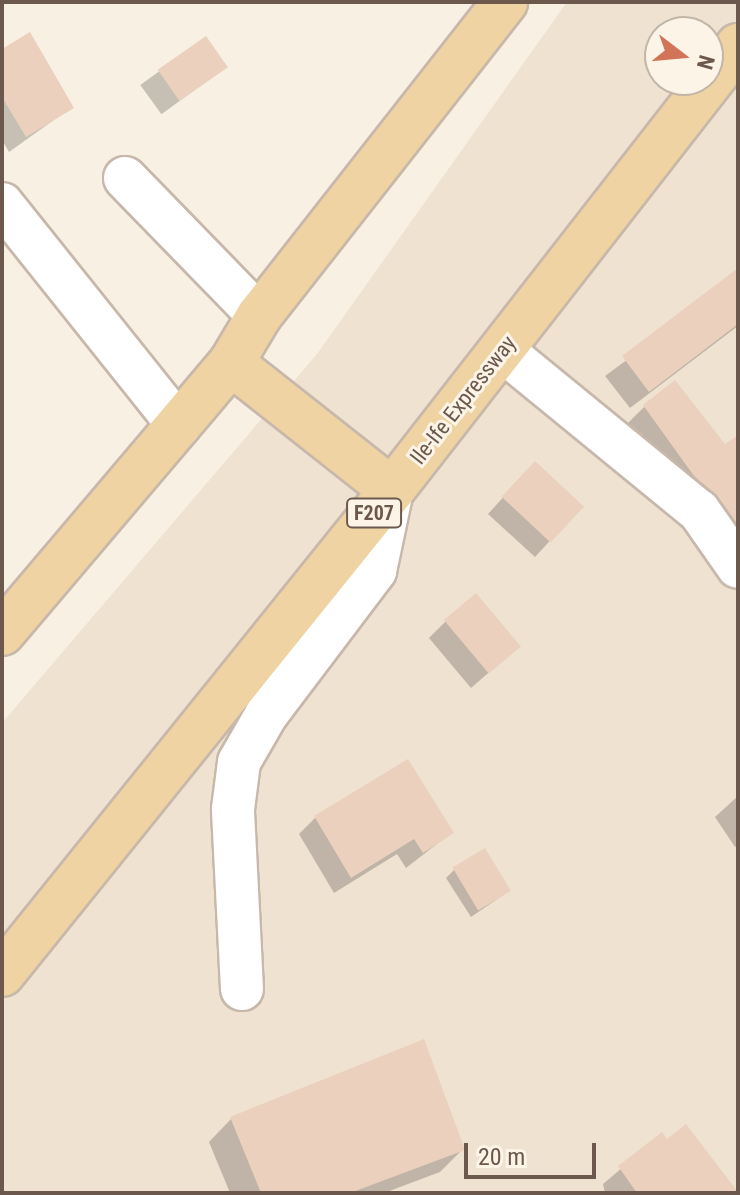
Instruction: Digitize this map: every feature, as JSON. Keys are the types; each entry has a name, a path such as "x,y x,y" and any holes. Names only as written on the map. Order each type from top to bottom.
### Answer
{"main road":[{"path":"2,633 231,363 259,316 505,2"},
{"name":"Ile-Ife Expressway","path":"2,974 392,490 738,46"},
{"path":"231,363 392,490"}],"street":[{"path":"125,178 259,316"},
{"path":"2,204 179,426"},
{"path":"502,350 699,511 738,567"},
{"path":"242,989 233,809 239,762 266,715 375,571 392,490"}],"shaded area":[{"path":"567,2 738,2 738,1193 2,1193 2,723 317,354"}],"building":[{"path":"30,32 74,108 26,137 2,97 2,49"},
{"path":"206,36 228,67 179,101 158,70"},
{"path":"738,268 738,324 649,392 622,356"},
{"path":"675,380 725,444 738,435 738,525 718,497 694,476 643,405"},
{"path":"535,461 584,507 551,543 502,497"},
{"path":"476,593 521,647 489,674 444,620"},
{"path":"408,759 454,833 423,853 414,839 351,878 314,816"},
{"path":"485,848 511,891 478,910 452,868"},
{"path":"424,1039 465,1150 350,1193 261,1193 230,1117"},
{"path":"686,1124 738,1193 637,1193 618,1166 662,1132 667,1139"}]}
